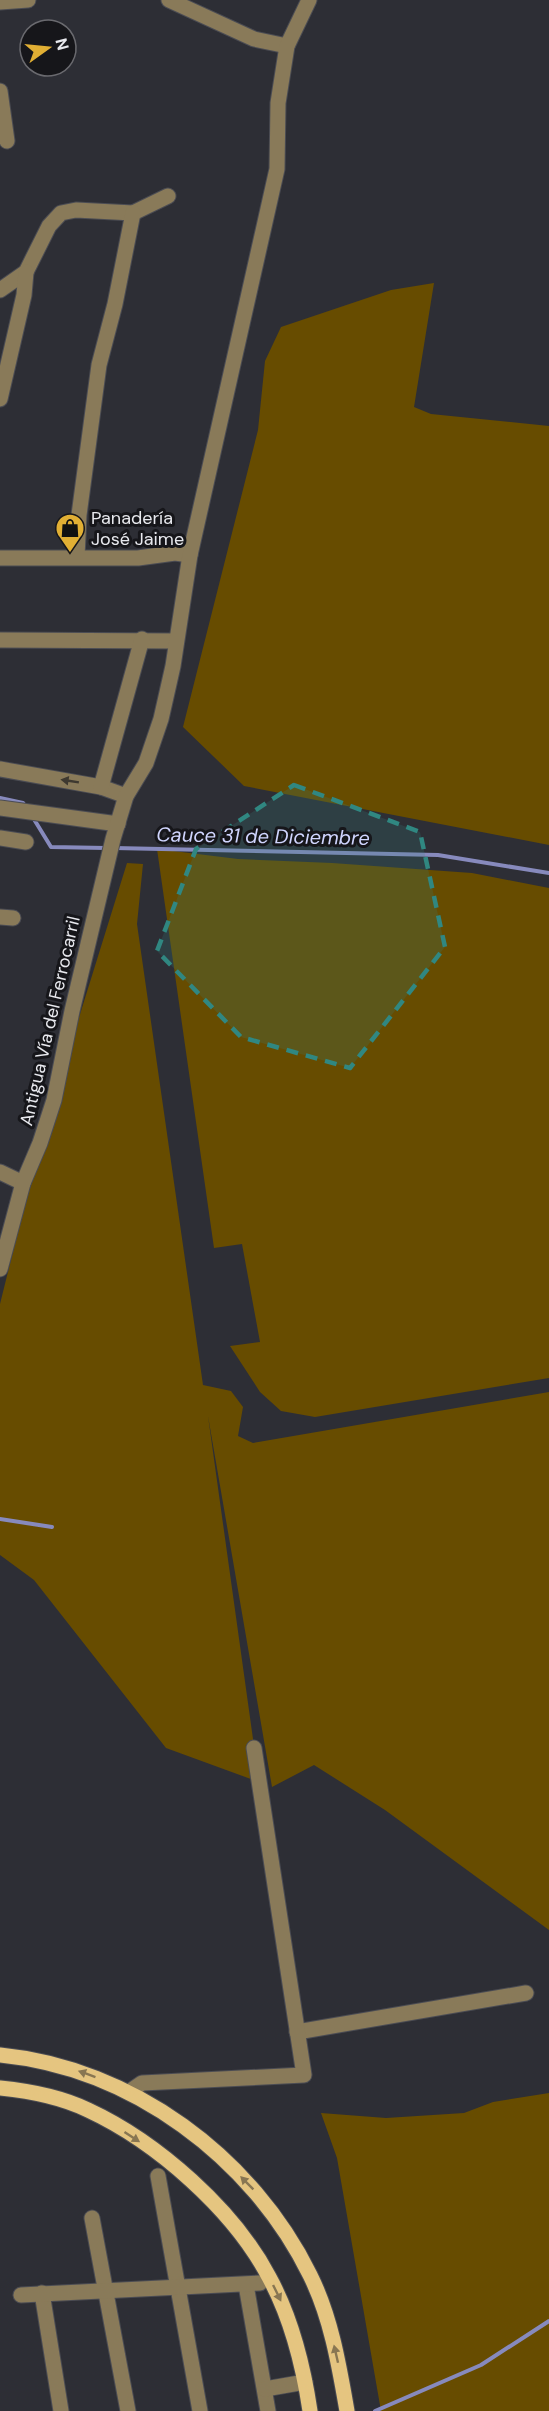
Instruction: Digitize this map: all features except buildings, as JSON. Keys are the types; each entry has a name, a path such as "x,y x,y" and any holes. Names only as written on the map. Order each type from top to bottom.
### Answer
{"main road":[{"path":"0,2055 65,2066 129,2092 163,2111 200,2139 261,2197 285,2230 311,2276 328,2319 347,2411"},
{"path":"0,2088 65,2101 89,2110 152,2150 211,2198 250,2247 269,2276 293,2332 310,2411"}],"street":[{"path":"0,2 28,0"},
{"path":"169,0 254,39 287,46 309,0"},
{"name":"Antigua Vía del Ferrocarril","path":"0,1269 23,1183 40,1143 54,1100 72,1011 122,809 146,763 161,719 173,666 175,641 190,555 277,169 278,103 287,46"},
{"path":"0,91 7,141"},
{"path":"0,399 24,295 26,272 49,226 61,213 76,210 133,213 168,196"},
{"path":"77,557 79,515 99,365 115,304 133,213"},
{"path":"0,290 26,272"},
{"path":"0,558 138,558 175,553 190,555"},
{"path":"0,640 142,639 175,641"},
{"path":"101,787 142,639"},
{"path":"0,769 101,787 122,809"},
{"path":"0,808 29,812 122,809"},
{"path":"0,838 26,842"},
{"path":"0,1172 23,1183"},
{"path":"129,2092 142,2083 304,2075 255,1748"},
{"path":"297,2032 526,1993"},
{"path":"158,2175 180,2287 200,2411"},
{"path":"92,2218 128,2411"},
{"path":"21,2295 253,2284 268,2411"},
{"path":"42,2293 61,2411"},
{"path":"265,2389 305,2382"}],"highlighted area":[{"path":"294,785 420,832 445,947 350,1068 241,1037 157,951 196,849"}],"shaded area":[{"path":"434,283 414,407 431,414 549,426 549,845 244,786 183,727 258,430 265,361 281,327 391,290"},
{"path":"157,849 238,859 472,873 549,888 549,1378 315,1417 281,1411 260,1392 230,1346 260,1342 242,1244 214,1248"},
{"path":"127,863 143,864 137,924 203,1385 231,1391 243,1407 238,1436 253,1443 549,1392 549,1930 385,1810 314,1765 272,1787 208,1416 259,1782 166,1748 34,1580 0,1555 0,1304 40,1143"},
{"path":"549,2093 549,2411 381,2411 337,2158 321,2113 386,2118 464,2113 493,2102"}],"waterway":[{"name":"Cauce 31 de Diciembre","path":"0,798 23,803 26,807"},
{"name":"Cauce 31 de Diciembre","path":"32,816 51,847 106,848"},
{"name":"Cauce 31 de Diciembre","path":"114,848 438,855 549,873"},
{"path":"0,1519 52,1527"},
{"path":"375,2411 481,2365 549,2321"}],"place":[{"name":"Panadería José Jaime","path":"70,554"}]}
